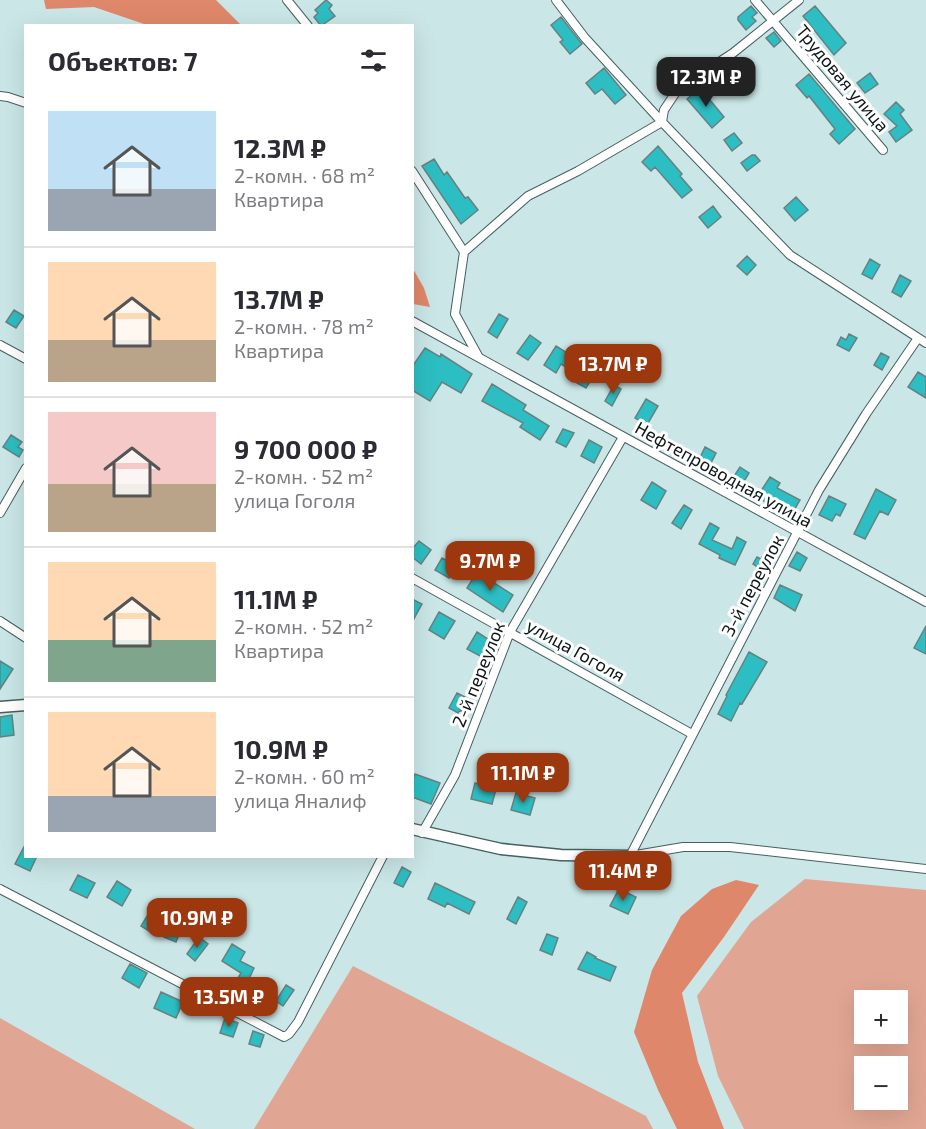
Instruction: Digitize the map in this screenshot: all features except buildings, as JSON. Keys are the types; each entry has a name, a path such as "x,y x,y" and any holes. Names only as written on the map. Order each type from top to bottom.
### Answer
{"street":[{"path":"287,0 306,24"},
{"path":"556,0 585,38 789,255 922,341"},
{"name":"Трудовая улица","path":"755,0 883,150"},
{"path":"662,122 664,110 678,90 733,53 799,0"},
{"path":"0,96 24,102"},
{"path":"478,357 455,314 464,252 528,196 578,171 662,122"},
{"path":"414,174 464,252"},
{"name":"Нефтепроводная улица","path":"414,322 926,602"},
{"name":"3-й переулок","path":"630,856 819,490 854,433 922,341"},
{"path":"0,345 24,358"},
{"name":"2-й переулок","path":"417,831 455,775 510,632 623,437"},
{"path":"0,513 24,471"},
{"name":"улица Гоголя","path":"414,579 692,734"},
{"path":"0,621 24,637"},
{"path":"0,707 24,705"},
{"path":"417,831 501,849 561,855 630,856 683,847 730,847 926,869"},
{"path":"0,889 284,1037 298,1022 382,858"}],"shaded area":[{"path":"44,0 216,0 240,24 144,24 94,7 46,9"},
{"path":"414,270 424,288 430,307 414,304"},
{"path":"805,879 926,890 926,1129 744,1129 718,1076 697,996 751,922"},
{"path":"736,880 759,885 682,993 698,1062 724,1129 677,1129 634,1032 652,970 681,916 712,889"},
{"path":"353,966 646,1116 653,1129 254,1129"},
{"path":"0,1018 195,1129 0,1129"}]}
